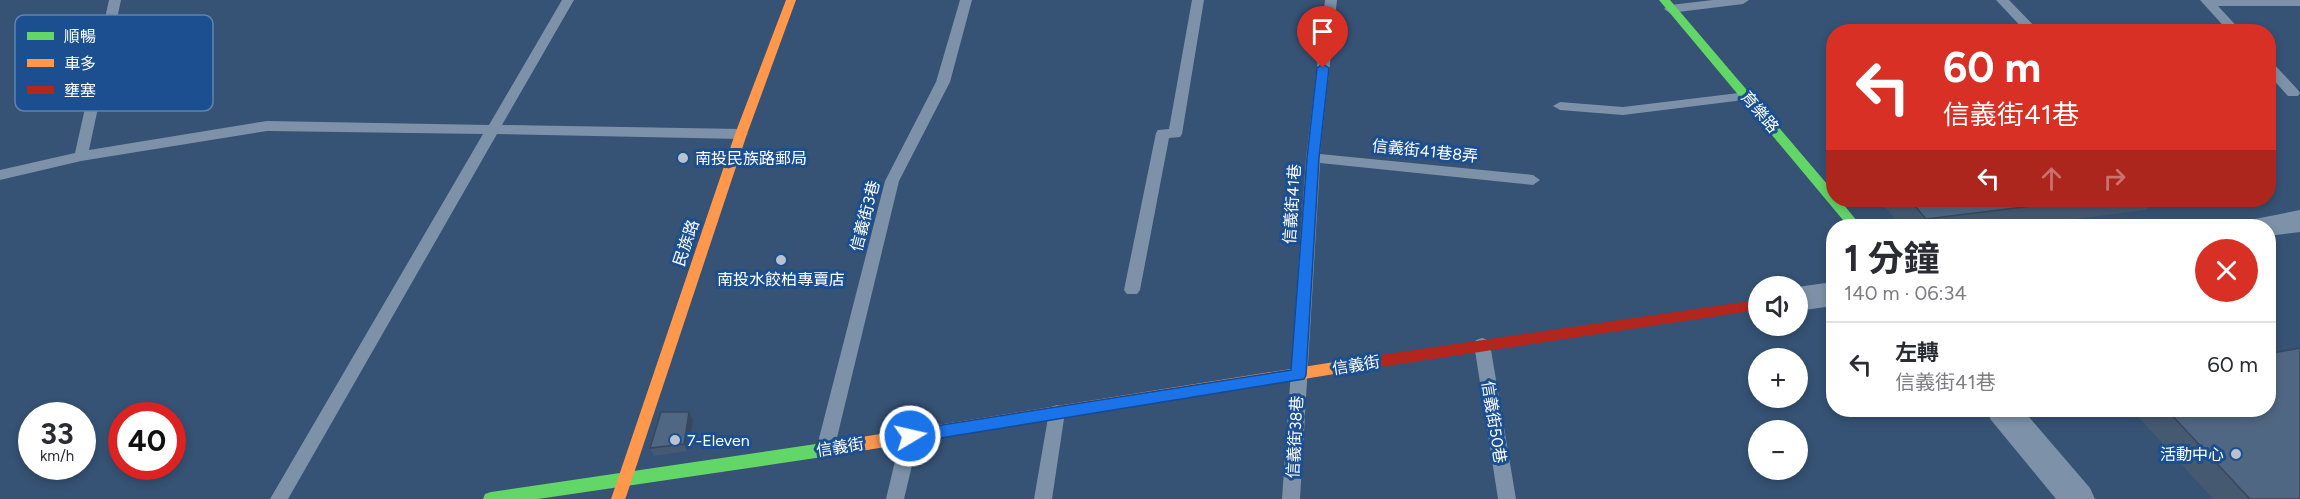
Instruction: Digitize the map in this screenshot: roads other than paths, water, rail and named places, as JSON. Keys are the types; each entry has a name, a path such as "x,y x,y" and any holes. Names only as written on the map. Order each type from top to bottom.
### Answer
{"street":[{"name":"民族路","path":"617,499 741,134 791,0"},
{"name":"育樂路","path":"1667,4 1826,191"},
{"name":"育樂路","path":"1839,207 1849,219"},
{"path":"2276,224 2300,221"},
{"path":"1808,297 1826,295"},
{"name":"信義街","path":"492,499 825,450 1482,344 1748,306"},
{"path":"2009,417 2077,499"}],"lane":[{"path":"112,15 115,0"},
{"path":"279,499 568,0"},
{"name":"信義街3巷","path":"825,450 892,181 943,82 966,0"},
{"path":"1132,290 1163,133 1175,134 1198,0"},
{"name":"信義街41巷","path":"1298,375 1313,158 1331,0"},
{"path":"1667,4 1743,0"},
{"path":"2002,0 2026,24"},
{"path":"2208,1 2300,2"},
{"path":"2208,1 2229,24"},
{"path":"2276,75 2293,93"},
{"path":"1560,106 1623,111 1747,96"},
{"path":"81,156 91,111"},
{"path":"0,175 81,156 267,126 741,134"},
{"name":"信義街41巷8弄","path":"1313,158 1533,180"},
{"name":"信義街50巷","path":"1482,344 1507,499"},
{"name":"信義街38巷","path":"1291,499 1298,375"},
{"path":"1043,499 1057,412"},
{"path":"895,499 910,436"}],"place":[{"name":"南投民族路郵局","path":"683,158"},
{"name":"南投水餃柏專賣店","path":"781,260"},
{"name":"7-Eleven","path":"675,440"},
{"name":"活動中心","path":"2236,454"}]}
